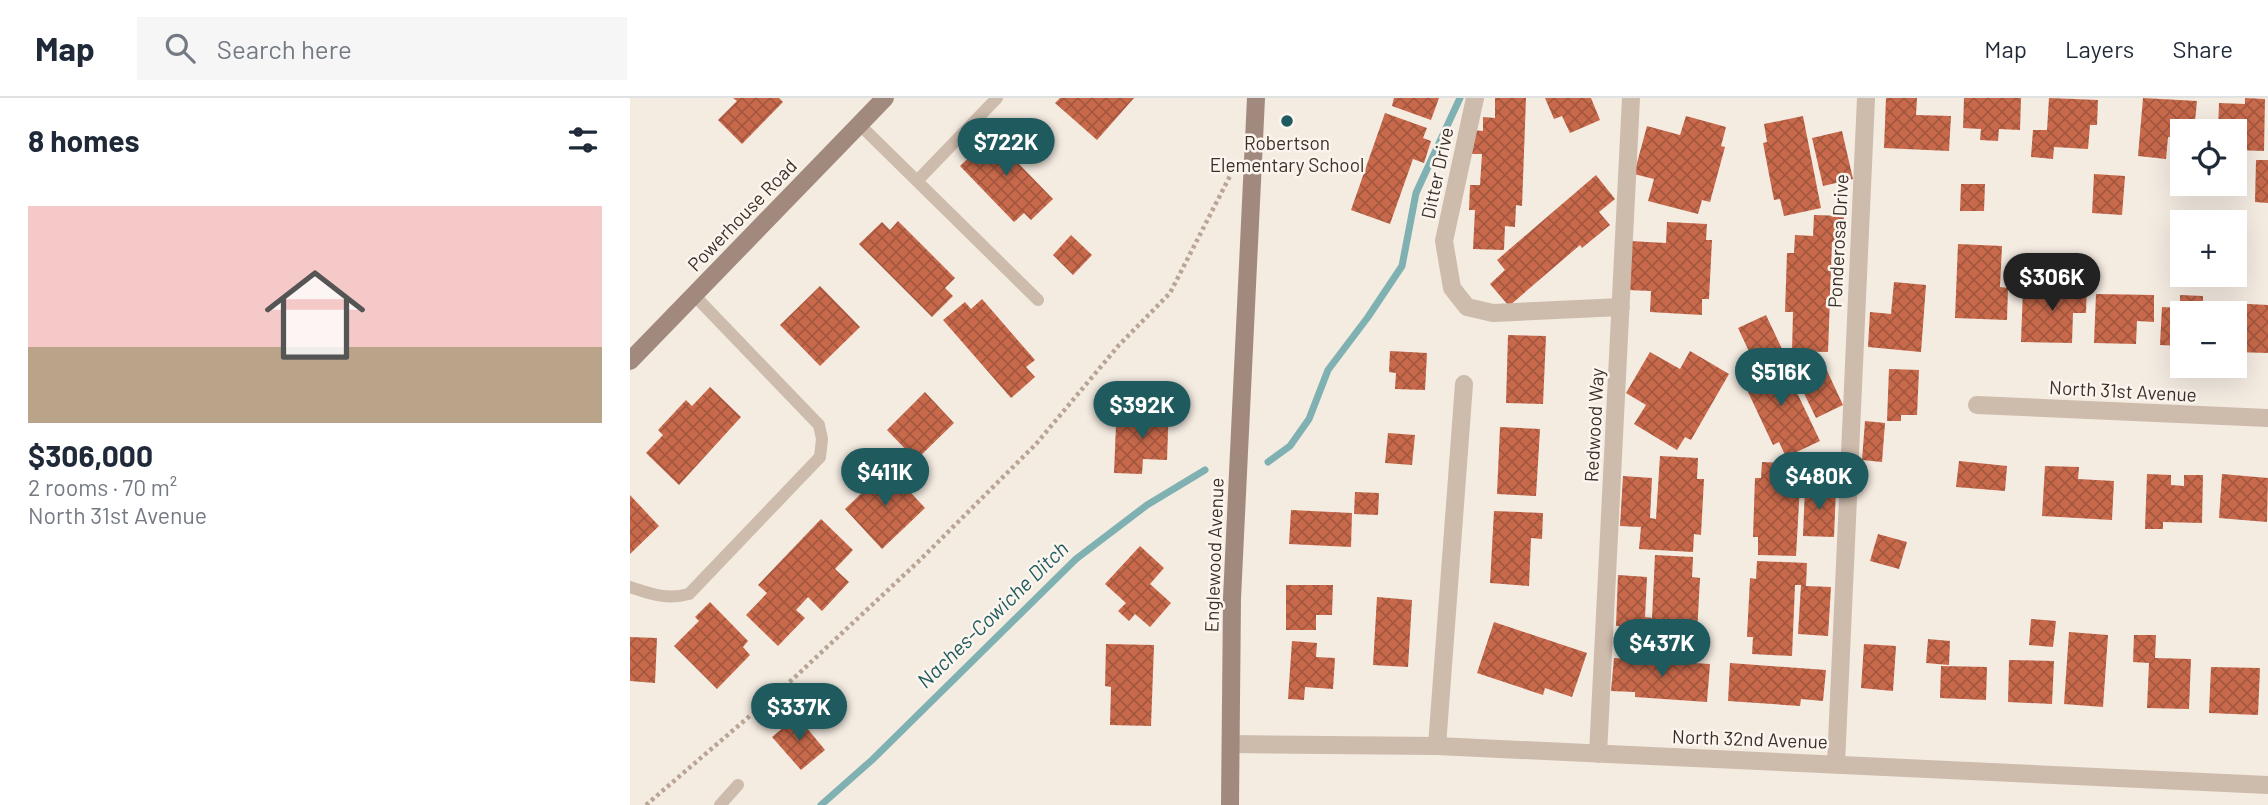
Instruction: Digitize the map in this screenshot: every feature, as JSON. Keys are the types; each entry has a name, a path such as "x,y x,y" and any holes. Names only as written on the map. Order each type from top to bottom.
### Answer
{"street":[{"name":"Powerhouse Road","path":"630,361 885,98"},
{"name":"Englewood Avenue","path":"1230,805 1232,598 1256,98"},
{"name":"Ditter Drive","path":"1475,98 1444,241 1452,288 1467,307 1493,313 1621,307"},
{"name":"Redwood Way","path":"1598,754 1631,98"},
{"name":"Ponderosa Drive","path":"1836,764 1866,98"},
{"path":"1437,746 1464,384"},
{"name":"North 31st Avenue","path":"1977,405 2268,418"},
{"name":"North 32nd Avenue","path":"1231,744 1437,746 2268,785"}],"lane":[{"path":"917,181 997,98"},
{"path":"859,124 1038,300"},
{"path":"630,587 656,596 676,597 689,594 820,457 822,439 819,425 694,295"},
{"path":"720,805 738,785"}],"path":[{"path":"646,805 794,678 920,560 1036,444 1119,345 1170,293 1231,174"}],"building":[{"path":"733,98 779,98 783,102 742,144 718,120 737,101"},
{"path":"1060,98 1134,98 1097,140 1055,103"},
{"path":"1394,98 1439,98 1431,120 1392,106"},
{"path":"1495,98 1526,98 1522,206 1516,205 1515,227 1505,226 1504,250 1473,249 1475,210 1469,210 1470,185 1480,185 1482,154 1471,154 1472,130 1483,131 1483,117 1495,118"},
{"path":"1545,98 1591,98 1600,120 1570,133 1562,116 1554,119"},
{"path":"1886,98 1917,98 1916,115 1951,116 1949,151 1884,148"},
{"path":"1964,98 2021,98 2020,130 1999,129 1998,141 1980,140 1981,129 1963,128"},
{"path":"2049,98 2098,100 2097,125 2090,125 2088,149 2054,147 2053,159 2031,157 2033,130 2047,130"},
{"path":"2143,98 2197,101 2195,119 2170,119 2166,159 2138,156"},
{"path":"2245,98 2265,99 2264,151 2247,150 2247,119 2218,119 2219,103 2245,104"},
{"path":"1385,113 1427,128 1423,138 1431,141 1424,163 1413,159 1390,224 1351,210"},
{"path":"1686,116 1726,127 1721,146 1725,147 1710,202 1702,200 1698,214 1648,201 1654,179 1634,174 1647,126 1680,135"},
{"path":"1803,116 1821,208 1784,216 1780,199 1774,200 1763,143 1767,142 1764,124"},
{"path":"998,130 1025,157 1018,163 1053,199 1031,220 1024,213 1014,222 960,166"},
{"path":"1842,131 1853,179 1823,186 1812,138"},
{"path":"2256,160 2268,160 2268,203 2255,202"},
{"path":"2094,174 2125,176 2122,215 2092,213"},
{"path":"1596,175 1615,199 1599,212 1610,225 1582,248 1580,245 1509,306 1490,284 1505,270 1497,260"},
{"path":"1961,184 1985,184 1984,211 1960,211"},
{"path":"1814,215 1844,216 1843,243 1832,242 1828,352 1792,351 1793,312 1785,312 1787,253 1794,253 1795,235 1813,236"},
{"path":"898,221 955,278 945,288 953,296 932,317 859,244 882,222 890,230"},
{"path":"1667,222 1707,224 1706,240 1712,240 1709,299 1702,299 1702,315 1650,312 1651,291 1628,290 1630,241 1666,243"},
{"path":"1071,235 1092,255 1073,275 1053,255"},
{"path":"1958,244 2002,246 2000,287 2008,288 2007,320 1955,318"},
{"path":"2067,281 2087,282 2086,313 2073,313 2072,343 2021,342 2023,288 2067,290"},
{"path":"1894,282 1926,285 1921,352 1868,347 1870,312 1891,314"},
{"path":"820,286 860,327 820,366 780,325"},
{"path":"2096,294 2154,295 2154,322 2137,321 2136,344 2094,343"},
{"path":"2180,295 2203,296 2203,301 2180,301"},
{"path":"982,299 1035,360 1026,367 1035,377 1011,398 943,320 965,302 971,309"},
{"path":"2247,304 2268,305 2268,353 2247,352"},
{"path":"2162,307 2170,307 2170,345 2160,345"},
{"path":"1766,315 1782,349 1754,362 1738,328"},
{"path":"1508,335 1546,336 1543,404 1506,403"},
{"path":"1390,351 1427,353 1425,390 1395,389 1396,373 1389,372"},
{"path":"1690,351 1729,374 1691,440 1685,437 1677,450 1634,424 1646,405 1626,393 1650,352 1680,369"},
{"path":"1780,357 1820,441 1786,457 1779,442 1773,445 1748,392 1752,390 1744,374"},
{"path":"1822,360 1843,405 1816,418 1794,373"},
{"path":"1889,369 1919,370 1917,415 1901,415 1901,421 1887,421"},
{"path":"710,387 741,417 679,485 646,453 663,435 658,430 686,400 692,406"},
{"path":"925,392 954,423 916,460 887,430"},
{"path":"1148,404 1169,404 1167,460 1143,459 1142,474 1114,473 1116,425 1147,426"},
{"path":"1865,421 1885,423 1882,462 1862,460"},
{"path":"1500,427 1540,429 1536,496 1497,494"},
{"path":"1388,433 1415,435 1412,465 1385,463"},
{"path":"1660,456 1698,458 1697,479 1704,479 1701,535 1694,534 1693,552 1639,549 1641,527 1620,526 1623,476 1652,478 1650,518 1656,519"},
{"path":"1959,461 2007,466 2005,491 1956,487"},
{"path":"1762,462 1813,464 1811,486 1800,485 1796,556 1758,555 1758,537 1753,537 1755,478 1761,478"},
{"path":"2045,466 2079,467 2078,479 2114,481 2112,520 2042,516"},
{"path":"888,468 925,508 882,549 845,509"},
{"path":"2147,474 2171,475 2171,485 2184,486 2184,475 2203,475 2202,523 2163,522 2163,529 2145,529"},
{"path":"2222,474 2268,478 2267,522 2219,518"},
{"path":"1805,487 1836,489 1834,537 1803,536"},
{"path":"1355,492 1379,493 1378,515 1354,514"},
{"path":"630,495 659,526 630,554"},
{"path":"1291,510 1352,513 1351,547 1289,544"},
{"path":"1494,511 1543,513 1542,539 1531,538 1529,586 1490,583"},
{"path":"821,519 853,550 835,569 849,582 822,611 808,597 796,610 805,618 778,646 746,615 767,593 758,585"},
{"path":"1878,534 1907,542 1899,569 1870,561"},
{"path":"1140,546 1164,568 1150,584 1171,603 1150,627 1135,614 1129,621 1118,611 1126,603 1105,584"},
{"path":"1655,555 1693,557 1692,577 1700,578 1697,634 1690,633 1688,651 1640,648 1641,628 1616,626 1618,575 1647,577 1645,617 1652,618"},
{"path":"1757,561 1807,563 1806,586 1831,587 1828,636 1798,634 1801,585 1795,585 1792,656 1752,654 1753,637 1747,637 1750,578 1756,579"},
{"path":"1286,585 1333,585 1332,615 1316,615 1316,630 1286,630"},
{"path":"1377,597 1412,600 1408,667 1373,665"},
{"path":"710,602 748,641 743,647 750,655 717,689 674,646 699,621 695,617"},
{"path":"2031,619 2056,621 2053,647 2029,645"},
{"path":"1494,622 1587,653 1572,697 1545,688 1543,695 1477,673"},
{"path":"2069,632 2108,635 2103,707 2064,704"},
{"path":"2134,635 2156,635 2155,658 2191,659 2189,709 2147,708 2149,663 2133,662"},
{"path":"630,637 657,638 655,683 630,681"},
{"path":"1928,639 1950,641 1949,665 1926,663"},
{"path":"1292,641 1317,643 1316,657 1335,658 1333,689 1305,687 1304,700 1288,699"},
{"path":"1106,644 1154,645 1151,726 1110,725 1111,687 1105,686"},
{"path":"1864,644 1896,646 1893,691 1861,688"},
{"path":"1614,658 1710,664 1707,702 1635,697 1635,692 1611,691"},
{"path":"2009,660 2054,661 2052,704 2008,702"},
{"path":"1730,663 1826,670 1823,701 1801,699 1800,706 1728,701"},
{"path":"1941,666 1987,667 1986,700 1940,698"},
{"path":"2211,667 2260,668 2258,715 2209,713"},
{"path":"797,716 825,750 801,770 772,737"}],"waterway":[{"name":"Naches-Cowiche Ditch","path":"1268,462 1290,446 1309,419 1328,370 1402,266 1416,193 1460,98"},
{"name":"Naches-Cowiche Ditch","path":"821,805 872,760 1076,559 1147,505 1205,470"}],"place":[{"name":"Robertson Elementary School","path":"1287,121"}]}
